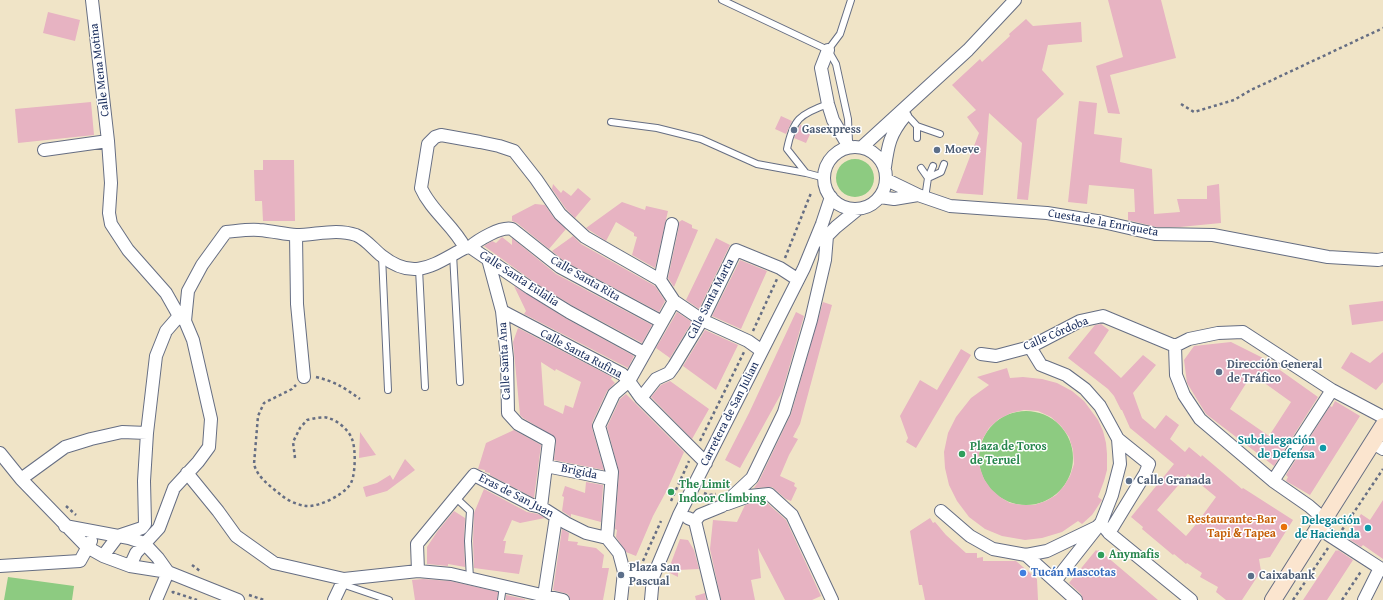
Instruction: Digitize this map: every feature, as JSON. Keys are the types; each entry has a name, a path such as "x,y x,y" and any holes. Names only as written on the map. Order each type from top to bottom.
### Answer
{"main road":[{"path":"1273,600 1321,524 1378,446 1383,426"}],"street":[{"name":"Calle Mena Motina","path":"92,0 108,141 111,183 109,213 111,224 128,250 166,294 182,318 193,340 211,419 209,446 198,462 174,488 159,528 136,553 130,566"},
{"path":"925,89 895,128 889,144 885,167 887,180 880,197 870,205 858,209 848,208 831,198 826,188 824,178 826,167 832,158 840,151 856,147 925,89 968,50 1015,0"},
{"path":"828,50 821,68 828,104 833,120 856,147 872,151 885,167"},
{"name":"Calle Santa Eulalia","path":"644,353 563,308 530,288 488,259 467,248 457,234 431,205 421,188 428,144 435,137 441,135 499,146 514,151 536,179 560,214 585,236 660,280"},
{"path":"44,150 108,141"},
{"name":"Cuesta de la Enriqueta","path":"887,180 921,197 950,206 1047,213 1103,222 1155,234 1213,235 1328,258 1378,260 1383,258"},
{"name":"Cuesta de la Enriqueta","path":"880,197 894,199 921,197"},
{"name":"Carretera de San Julian","path":"651,600 653,578 679,515 810,253 831,198"},
{"name":"Carretera de San Julian","path":"810,253 836,227 858,209"},
{"path":"672,224 660,280 674,301 702,320 748,341 762,351"},
{"name":"Calle Santa Rita","path":"467,248 483,237 508,228 512,229 560,267 662,322"},
{"path":"103,556 118,536 142,528 145,524 144,481 147,432 156,356 166,331 182,318 188,291 202,265 226,232 258,230 296,235 338,231 356,235 396,266 407,269 419,269 432,266 467,248"},
{"path":"296,235 297,304 304,376"},
{"path":"722,506 752,478 784,412 816,298 825,260 827,236"},
{"name":"Calle Santa Marta","path":"641,398 656,379 669,373 702,320 736,250 780,268 797,279"},
{"path":"488,259 502,311"},
{"path":"621,600 624,572 619,553 607,538 612,472 599,426 614,394 629,381 674,301"},
{"name":"Calle Santa Rufina","path":"502,311 622,374 641,398 706,463"},
{"name":"Calle Santa Ana","path":"502,311 507,358 508,413 518,424 549,441 542,507"},
{"name":"Calle Córdoba","path":"981,354 996,356 1030,347 1080,321 1103,316 1175,346"},
{"path":"1364,600 1382,569 1321,524 1309,506 1273,481 1200,419 1184,395 1176,375 1175,346 1189,339 1218,333 1243,332 1332,390 1383,418"},
{"path":"1030,347 1041,364 1066,375 1085,389 1100,406 1118,439 1149,464 1145,474 1108,533"},
{"path":"1273,481 1332,390"},
{"path":"21,479 65,447 91,438 122,432 147,432"},
{"path":"1055,581 1099,525 1112,495 1120,464 1118,439"},
{"path":"0,453 21,479 87,547 103,556 130,566 168,572 238,600"},
{"name":"Brigida","path":"546,466 611,479"},
{"path":"187,473 236,536 274,563 343,582 418,571 451,574 503,586 530,597 544,596 563,600"},
{"name":"Eras de San Juan","path":"418,571 417,544 474,475 532,505 542,507 556,517 586,533 607,538"},
{"path":"695,521 700,515 749,496 769,494 792,515 832,600"},
{"path":"941,510 970,536 993,548 1026,555 1047,551 1099,525"},
{"path":"679,515 695,521"},
{"path":"544,596 556,517"},
{"path":"695,521 714,600"},
{"path":"1099,525 1191,600"},
{"path":"65,526 129,538 144,543 158,558 168,572"},
{"path":"0,566 80,561 87,547 98,532"},
{"path":"1026,555 1076,600"},
{"path":"156,600 168,572"},
{"path":"624,572 653,578"},
{"path":"334,600 343,582"}],"lane":[{"path":"722,0 828,50 838,70 848,119 856,147"},
{"path":"828,50 840,34 851,0"},
{"path":"806,173 787,149 790,136 795,122 807,112 828,104"},
{"path":"906,114 929,136"},
{"path":"611,122 657,128 686,135 701,139 757,164 806,173 824,178"},
{"path":"917,126 940,134"},
{"path":"916,138 917,126"},
{"path":"928,178 941,172 944,164"},
{"path":"921,197 933,166"},
{"path":"921,168 928,178"},
{"path":"453,254 460,382"},
{"path":"382,256 388,390"},
{"path":"419,269 425,387"},
{"path":"455,498 470,511 468,541 470,579"},
{"path":"343,582 390,600"},
{"path":"501,600 503,586"}],"path":[{"path":"1181,104 1194,112 1234,100 1251,90 1383,28"},
{"path":"698,444 778,278 780,268 797,230 810,193"},
{"path":"295,458 293,442 300,428 307,420 327,417 342,426 352,439 356,468 350,486 324,503 306,506 287,500 256,472 254,464 258,416 264,403 292,389 304,376 331,381 340,385 360,400"},
{"path":"64,504 75,514 82,517"},
{"path":"1342,600 1365,566"},
{"path":"172,595 173,592 197,600"}],"green space":[{"path":"855,159 865,162 871,168 874,178 871,188 865,194 855,197 845,194 839,188 836,178 839,168 845,162"},
{"path":"1026,411 1044,414 1059,425 1070,440 1073,458 1070,476 1059,491 1044,502 1026,505 1008,502 993,491 982,476 979,458 982,440 993,425 1008,414"},
{"path":"8,577 74,586 72,600 4,600"}],"building":[{"path":"1108,0 1161,0 1176,58 1110,75 1120,114 1108,113 1096,66 1123,57"},
{"path":"48,12 80,20 75,41 43,33"},
{"path":"1026,19 1033,26 1081,22 1082,42 1048,45 1042,70 1064,94 1037,119 1028,200 1017,199 1022,143 989,113 983,195 956,193 979,133 967,117 976,110 952,85 980,59 982,62"},
{"path":"1079,101 1097,103 1094,134 1122,138 1120,162 1152,169 1154,214 1180,212 1177,199 1207,199 1207,186 1219,184 1221,223 1180,227 1156,227 1128,220 1128,212 1135,212 1134,189 1089,185 1087,204 1068,202"},
{"path":"91,102 94,135 18,143 15,109"},
{"path":"781,116 792,121 786,134 775,129"},
{"path":"800,125 812,130 806,143 794,138"},
{"path":"263,160 294,160 295,221 263,221 262,201 255,201 254,170 263,170"},
{"path":"553,184 561,193 563,190 571,196 578,188 591,199 575,218 566,209 552,189"},
{"path":"622,202 645,210 646,206 668,211 655,268 632,255 637,237 634,236 634,233 616,222 606,241 586,228"},
{"path":"535,204 545,205 554,218 566,229 549,249 517,223 512,221 512,216"},
{"path":"682,220 692,225 692,228 698,230 674,287 668,278 679,222"},
{"path":"573,236 581,244 655,286 665,301 659,312 564,261 552,251"},
{"path":"502,237 512,245 512,238 556,274 652,325 642,343 573,306 534,282 484,246 492,241 496,243"},
{"path":"716,238 730,245 699,309 686,300"},
{"path":"740,260 767,271 741,329 712,316"},
{"path":"514,286 565,318 634,356 628,368 524,314 526,311"},
{"path":"1383,301 1383,321 1352,325 1349,305"},
{"path":"823,302 832,305 800,424 793,437 798,439 780,476 795,483 794,486 797,488 791,501 786,499 772,487 754,488 759,481 791,414"},
{"path":"677,312 692,322 670,358 656,348"},
{"path":"796,312 804,316 782,392 740,468 725,460 749,413"},
{"path":"1101,324 1109,330 1094,353 1121,378 1143,355 1156,365 1133,393 1142,418 1155,429 1166,415 1179,425 1170,439 1185,452 1189,447 1201,457 1202,455 1242,489 1243,488 1293,520 1270,557 1259,559 1261,571 1242,600 1226,600 1216,592 1218,587 1200,577 1202,573 1187,563 1186,564 1174,554 1173,555 1142,529 1143,527 1131,517 1174,464 1130,428 1122,410 1108,389 1068,358 1095,325","holes":["1188,474 1216,497 1186,536 1157,510"]},
{"path":"518,328 612,377 611,379 615,383 607,391 592,423 592,428 604,470 554,460 556,442 555,437 520,415 513,342","holes":["541,362 555,371 556,369 581,382 573,408 565,405 563,414 544,405"]},
{"path":"705,330 738,345 716,390 683,366"},
{"path":"1231,342 1263,358 1318,397 1274,466 1206,414 1187,383 1184,360 1194,346","holes":["1252,374 1291,402 1269,436 1230,409"]},
{"path":"961,349 971,355 916,448 906,442 908,438 900,416 920,380 937,390"},
{"path":"1351,352 1370,363 1383,352 1383,382 1376,390 1341,368"},
{"name":"Plaza de Toros de Teruel","path":"1007,368 1010,378 1023,377 1042,379 1057,383 1072,391 1084,401 1098,420 1106,443 1107,470 1098,497 1102,500 1092,515 1082,524 1078,521 1062,532 1042,538 1025,540 1002,536 985,529 969,517 957,501 949,485 945,468 944,452 948,433 956,417 971,398 989,385 977,377","holes":["1024,410 1038,411 1051,417 1061,426 1069,437 1073,450 1074,464 1070,476 1056,495 1046,501 1034,505 1010,503 991,489 984,479 980,468 979,454 982,440 989,428 999,419 1011,413"]},
{"path":"670,381 709,409 692,439 651,397 661,385"},
{"path":"626,394 684,452 667,490 653,516 636,556 626,552 616,537 617,530 615,529 619,472 607,427 620,399"},
{"name":"Subdelegación de Defensa","path":"1335,401 1360,416 1310,495 1286,481 1288,477 1286,475 1330,406 1332,407"},
{"path":"514,430 541,445 534,498 490,475 490,473 485,472 485,470 478,469 486,443"},
{"path":"360,432 376,455 359,458"},
{"path":"405,459 415,470 387,491 366,497 363,487 377,483 390,475 393,480"},
{"path":"586,482 603,485 601,522 571,514 571,517 562,511 564,497 562,496 565,486 585,493"},
{"path":"484,489 527,512 538,514 545,518 520,523 512,520 503,541 506,541 504,553 523,555 519,574 474,568 474,513"},
{"name":"Delegación de Hacienda","path":"1383,500 1383,559 1363,545 1361,547 1346,537 1361,514 1370,520"},
{"path":"766,502 786,520 821,596 812,600 785,600 758,548 761,578 751,580 755,600 721,600 710,549 713,520 737,522 745,505"},
{"path":"454,511 465,518 465,567 448,564 448,566 427,564 427,547"},
{"path":"930,518 933,523 935,522 946,535 966,553 977,553 977,558 983,557 983,561 1016,561 1037,579 1038,600 925,600 922,585 919,585 910,531"},
{"path":"562,529 569,533 568,541 578,542 577,545 596,548 604,555 602,568 609,568 603,600 570,600 568,594 553,590"},
{"path":"680,539 688,540 694,550 699,569 678,570 678,577 666,571 671,563"},
{"path":"1096,550 1099,550 1158,600 1083,600 1081,594 1069,583"},
{"path":"1336,550 1353,560 1327,600 1303,600"},
{"path":"423,579 450,581 498,592 497,600 415,600 412,580"},
{"path":"705,593 706,600 696,600 695,596"},
{"path":"506,595 525,599 525,600 506,600"}],"place":[{"name":"Gasexpress","path":"794,130"},
{"name":"Moeve","path":"937,150"},
{"name":"Dirección General de Tráfico","path":"1219,372"},
{"name":"Subdelegación de Defensa","path":"1323,448"},
{"name":"Plaza de Toros de Teruel","path":"962,454"},
{"name":"Calle Granada","path":"1129,481"},
{"name":"The Limit Indoor Climbing","path":"671,492"},
{"name":"Restaurante-Bar Tapi & Tapea","path":"1284,527"},
{"name":"Delegación de Hacienda","path":"1368,528"},
{"name":"Anymafis","path":"1101,555"},
{"name":"Tucán Mascotas","path":"1023,573"},
{"name":"Plaza San Pascual","path":"621,575"},
{"name":"Caixabank","path":"1251,576"}]}
